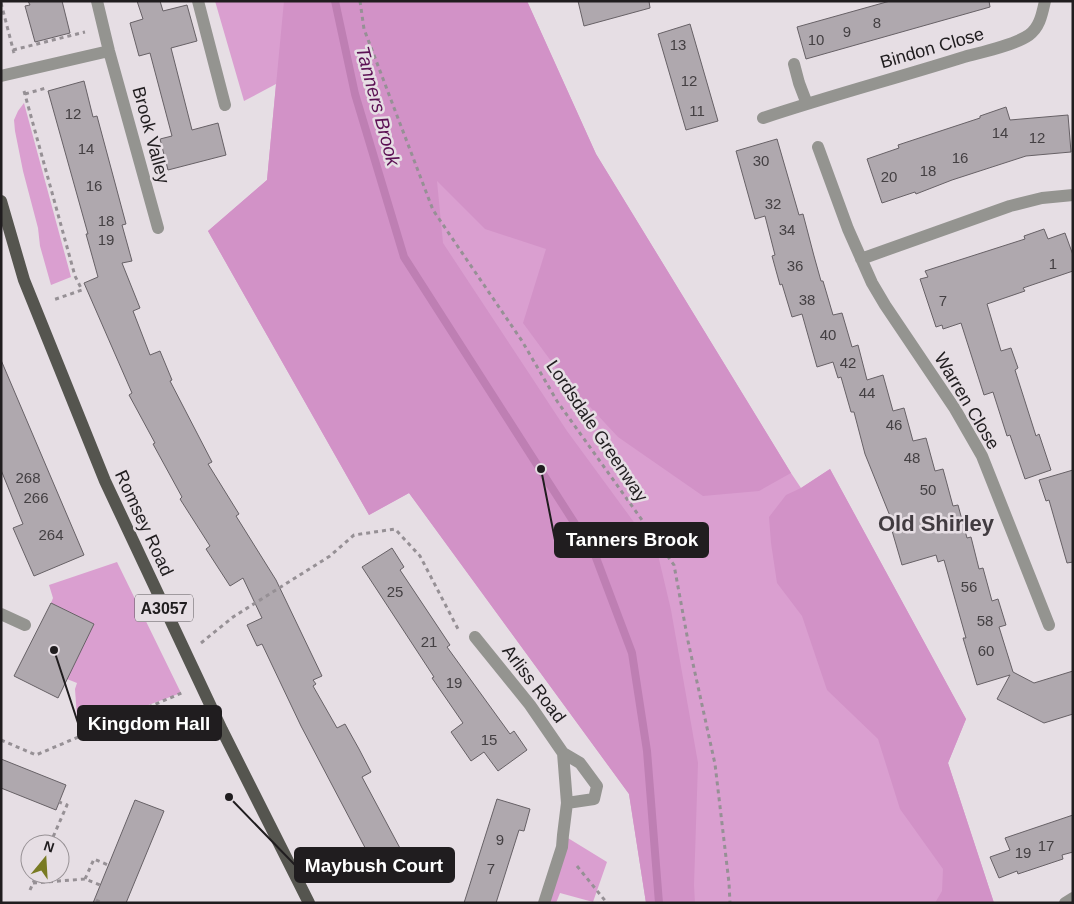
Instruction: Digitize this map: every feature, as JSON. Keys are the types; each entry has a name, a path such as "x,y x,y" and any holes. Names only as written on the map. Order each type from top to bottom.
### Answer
{"main road":[{"name":"Romsey Road","path":"1,201 24,280 105,481 186,654 309,903"}],"street":[{"name":"Brook Valley","path":"97,1 158,228"},
{"path":"198,1 225,105"},
{"name":"Bindon Close","path":"762,118 1015,42 1029,35 1038,25 1045,1"},
{"path":"1,76 109,51"},
{"path":"794,64 798,83 807,104"},
{"name":"Warren Close","path":"818,147 861,259 885,306 955,409 982,456 1049,625"},
{"path":"861,259 1010,206 1042,198 1073,195"},
{"path":"1,614 25,625"},
{"name":"Arliss Road","path":"475,637 530,705 563,753 580,763 597,786 594,799 567,803"},
{"name":"Arliss Road","path":"544,903 562,847 567,803 563,753"},
{"path":"1065,903 1073,898"}],"path":[{"name":"Lordsdale Greenway","path":"360,1 364,29 433,210 522,341 557,401 674,565 688,641 715,764 730,903"},
{"path":"1,3 75,276 82,290 34,306"},
{"path":"13,50 104,27"},
{"path":"186,654 232,617 330,556 354,535 395,529 420,556 457,629 475,637"},
{"path":"1,740 36,755 201,685"},
{"path":"54,834 66,805 59,802"},
{"path":"562,847 607,903"},
{"path":"85,879 94,859 108,865"},
{"path":"70,880 85,879 100,885"},
{"path":"30,890 33,884"},
{"path":"96,900 102,903"}],"shaded area":[{"path":"215,1 527,1 596,154 791,473 801,488 830,469 966,719 948,763 994,903 646,903 629,794 409,493 369,515 208,231 267,180 276,84 244,101"},
{"path":"284,1 527,1 596,154 791,473 759,491 703,496 618,437 565,380 523,323 546,249 485,229 437,181 443,243 567,431 658,555 671,610 698,763 695,903 646,903 629,794 409,493 369,515 208,231 267,180"},
{"path":"24,103 71,277 51,285 40,246 38,228 15,131 14,120"},
{"path":"830,469 966,719 948,763 994,903 935,903 942,891 943,869 900,809 878,739 827,690 802,616 777,583 769,517 786,495 801,488"},
{"path":"117,562 181,693 78,731 75,689 77,683 67,679 94,624 51,603 53,598 49,585"},
{"path":"563,835 607,862 593,902 560,893 556,903 544,903"}],"building":[{"path":"28,1 62,1 70,33 35,42 25,6 30,5"},
{"path":"137,1 160,1 163,11 187,5 197,41 171,48 192,130 218,123 226,155 168,170 160,139 172,136 150,53 139,56 130,23 143,19"},
{"path":"578,1 649,1 650,8 584,26"},
{"path":"890,1 989,1 990,7 806,59 797,27"},
{"path":"690,24 718,121 686,130 658,34"},
{"path":"84,81 93,117 97,116 126,224 122,225 132,261 122,263 140,308 133,311 150,355 160,351 172,380 170,381 212,462 208,464 239,514 236,516 276,580 322,676 313,680 316,684 313,686 337,728 345,724 359,749 371,772 362,777 409,865 377,882 367,861 371,859 301,726 262,644 257,646 247,625 262,618 243,578 230,586 206,549 210,546 180,499 182,497 129,395 132,393 84,283 98,277 86,234 88,234 48,91"},
{"path":"1006,107 1010,120 1068,115 1071,152 1026,156 916,194 915,192 882,203 867,159 899,148 898,145 980,118 980,116"},
{"path":"777,139 799,215 803,214 821,281 823,281 833,315 842,313 852,347 858,345 867,380 883,375 893,411 904,408 913,441 926,438 935,471 943,469 953,506 958,505 967,538 971,537 979,569 983,568 992,601 998,599 1006,625 999,627 1013,672 1034,683 1073,671 1073,714 1044,723 997,699 1010,675 977,685 963,638 966,638 944,560 938,562 936,555 902,565 888,517 890,516 865,454 854,412 851,412 841,377 838,378 833,362 817,367 802,314 792,317 782,284 780,285 772,256 775,255 765,216 755,219 736,151"},
{"path":"1044,229 1048,239 1065,233 1073,255 1073,271 1023,288 1025,291 987,304 1001,351 1011,348 1018,368 1015,370 1036,436 1039,434 1051,470 1025,479 1010,435 1007,436 993,392 984,395 961,323 943,329 942,325 936,327 920,279 928,277 925,271 1025,239 1024,236"},
{"path":"1,360 84,555 34,576 13,528 23,524 1,470"},
{"path":"1073,470 1073,562 1067,563 1049,500 1046,501 1039,480"},
{"path":"392,548 404,567 400,570 450,645 447,647 510,734 514,731 527,750 498,771 484,752 471,761 451,732 463,723 432,678 434,677 362,567"},
{"path":"51,603 94,624 58,698 14,676"},
{"path":"1,759 66,785 56,810 1,788"},
{"path":"497,799 530,809 524,831 519,830 496,903 464,903"},
{"path":"135,800 164,811 126,903 93,903"},
{"path":"1073,815 1073,852 1062,855 1063,859 1018,874 1017,871 999,878 990,857 1010,850 1005,838"}],"waterway":[{"name":"Tanners Brook","path":"335,1 355,94 404,257 595,555 632,653 647,751 659,903"}],"place":[{"name":"Tanners Brook","path":"541,469"},
{"name":"Kingdom Hall","path":"54,650"},
{"name":"Maybush Court","path":"229,797"}],"district":[{"name":"Old Shirley","path":"936,523"}]}
